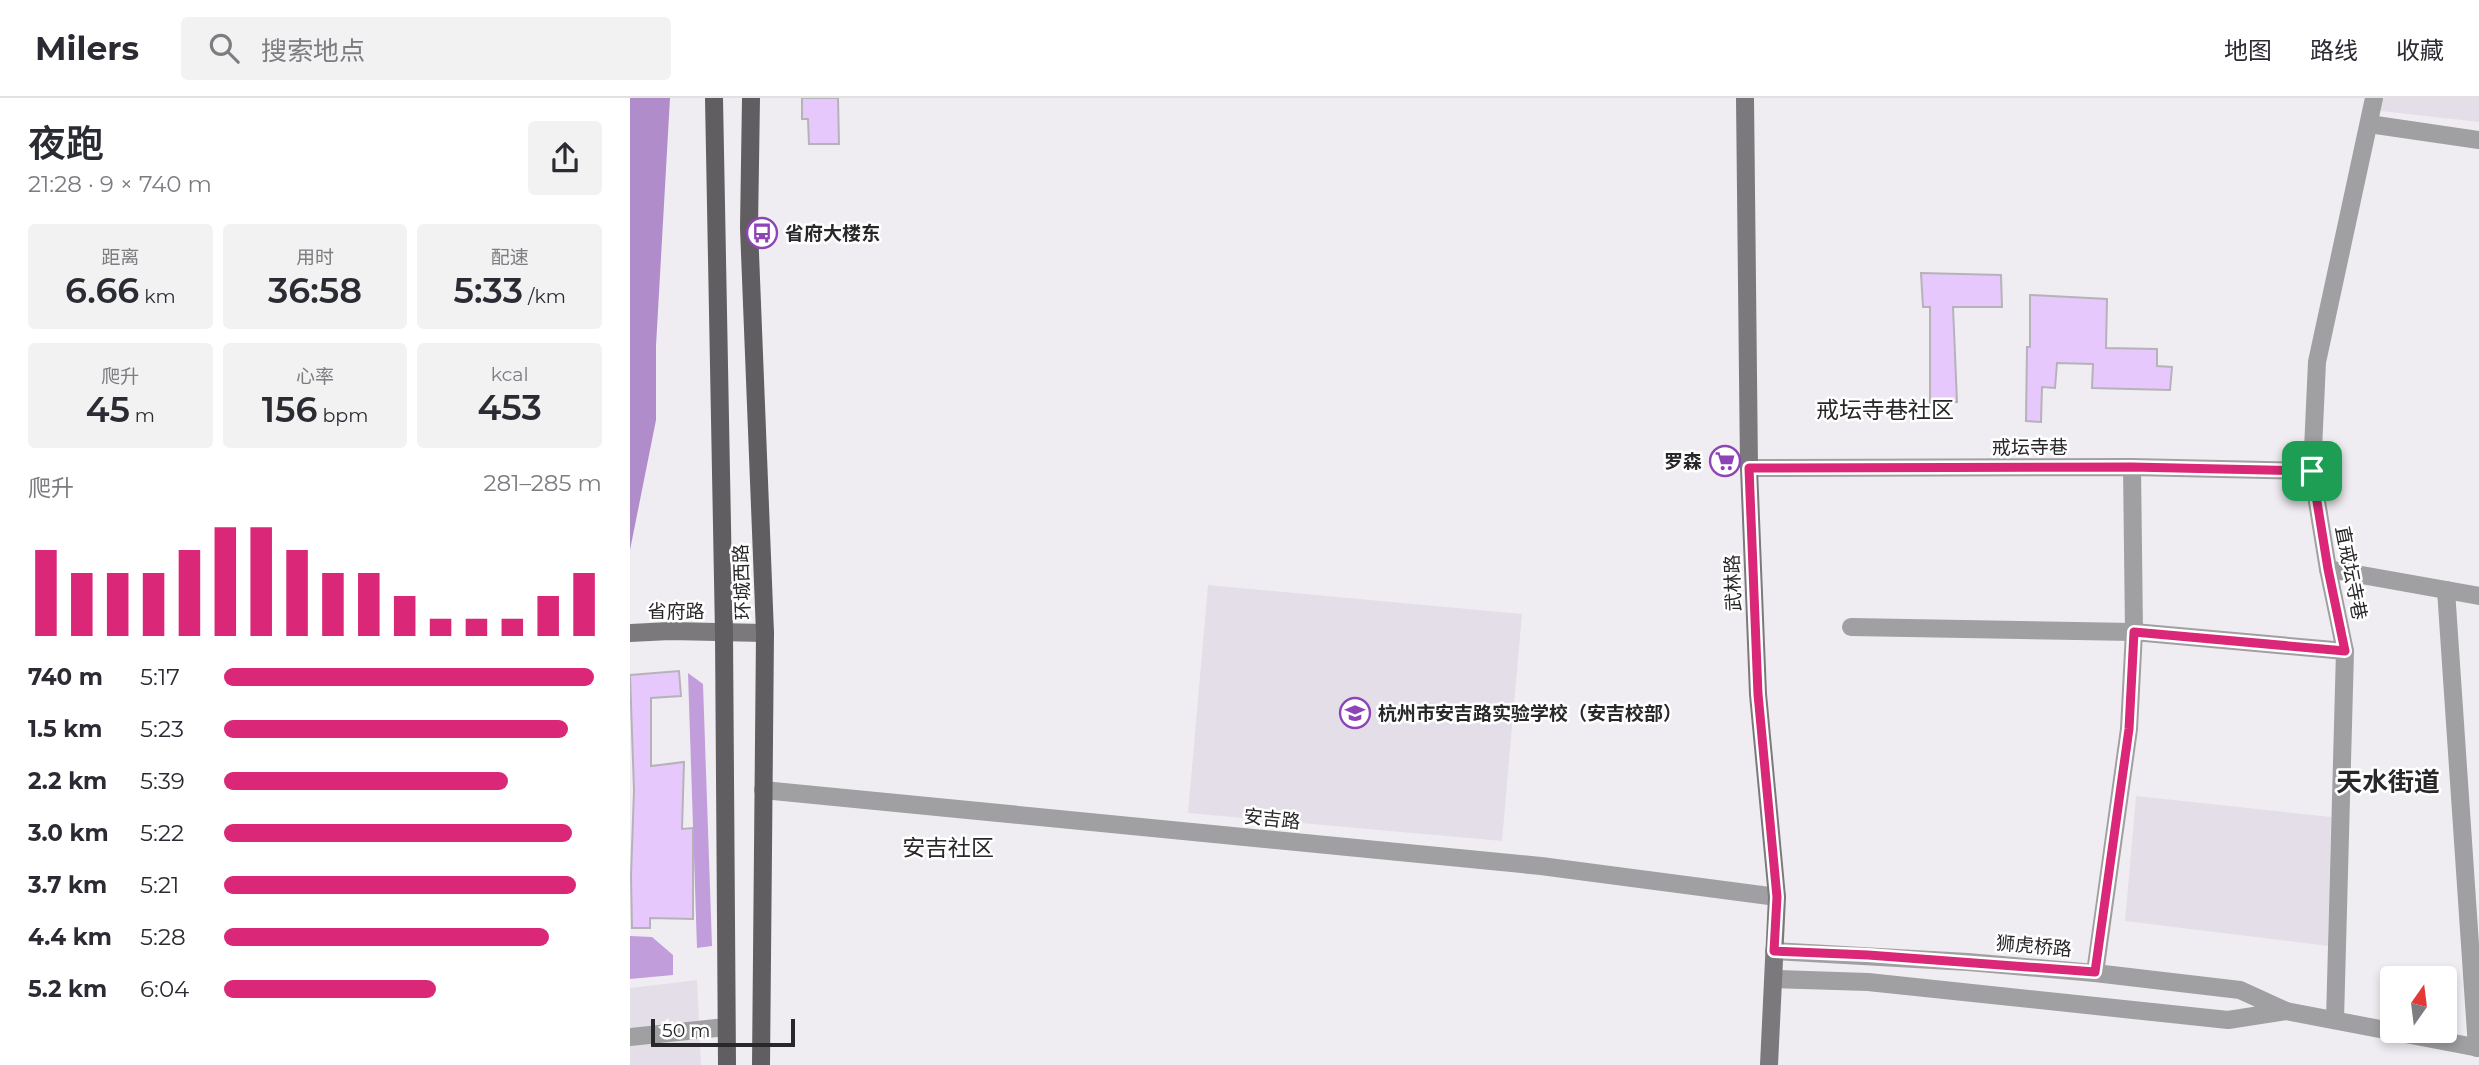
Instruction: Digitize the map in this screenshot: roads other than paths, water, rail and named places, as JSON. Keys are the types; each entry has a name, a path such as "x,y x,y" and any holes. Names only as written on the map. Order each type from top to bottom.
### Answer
{"main road":[{"name":"环城西路","path":"714,98 724,633 727,1065"},
{"name":"环城西路","path":"751,98 749,228 765,633 761,1065"}],"street":[{"name":"武林路","path":"1745,98 1749,468 1758,694 1777,897 1769,1065"},
{"name":"直戒坛寺巷","path":"2335,1020 2345,651 2312,471 2317,362 2374,98"},
{"path":"2369,124 2479,140"},
{"name":"戒坛寺巷","path":"1749,468 2132,467 2312,471"},
{"path":"2095,972 2129,729 2134,632 2132,467"},
{"path":"2328,569 2479,596"},
{"path":"2446,590 2478,1048"},
{"path":"1851,628 2134,632 2345,651"},
{"name":"省府路","path":"630,633 765,633"},
{"name":"安吉路","path":"763,790 1541,866 1777,897"},
{"name":"狮虎桥路","path":"1774,951 2095,972 2240,990 2286,1012 2478,1048"},
{"name":"狮虎桥路","path":"1774,979 1868,982 2228,1020 2286,1012"},
{"path":"630,1037 726,1027"}],"place":[{"name":"省府大楼东","path":"762,233"},
{"name":"罗森","path":"1725,461"},
{"name":"杭州市安吉路实验学校（安吉校部）","path":"1355,713"}],"district":[{"name":"戒坛寺巷社区","path":"1885,410"},
{"name":"天水街道","path":"2388,782"},
{"name":"安吉社区","path":"948,848"}]}
